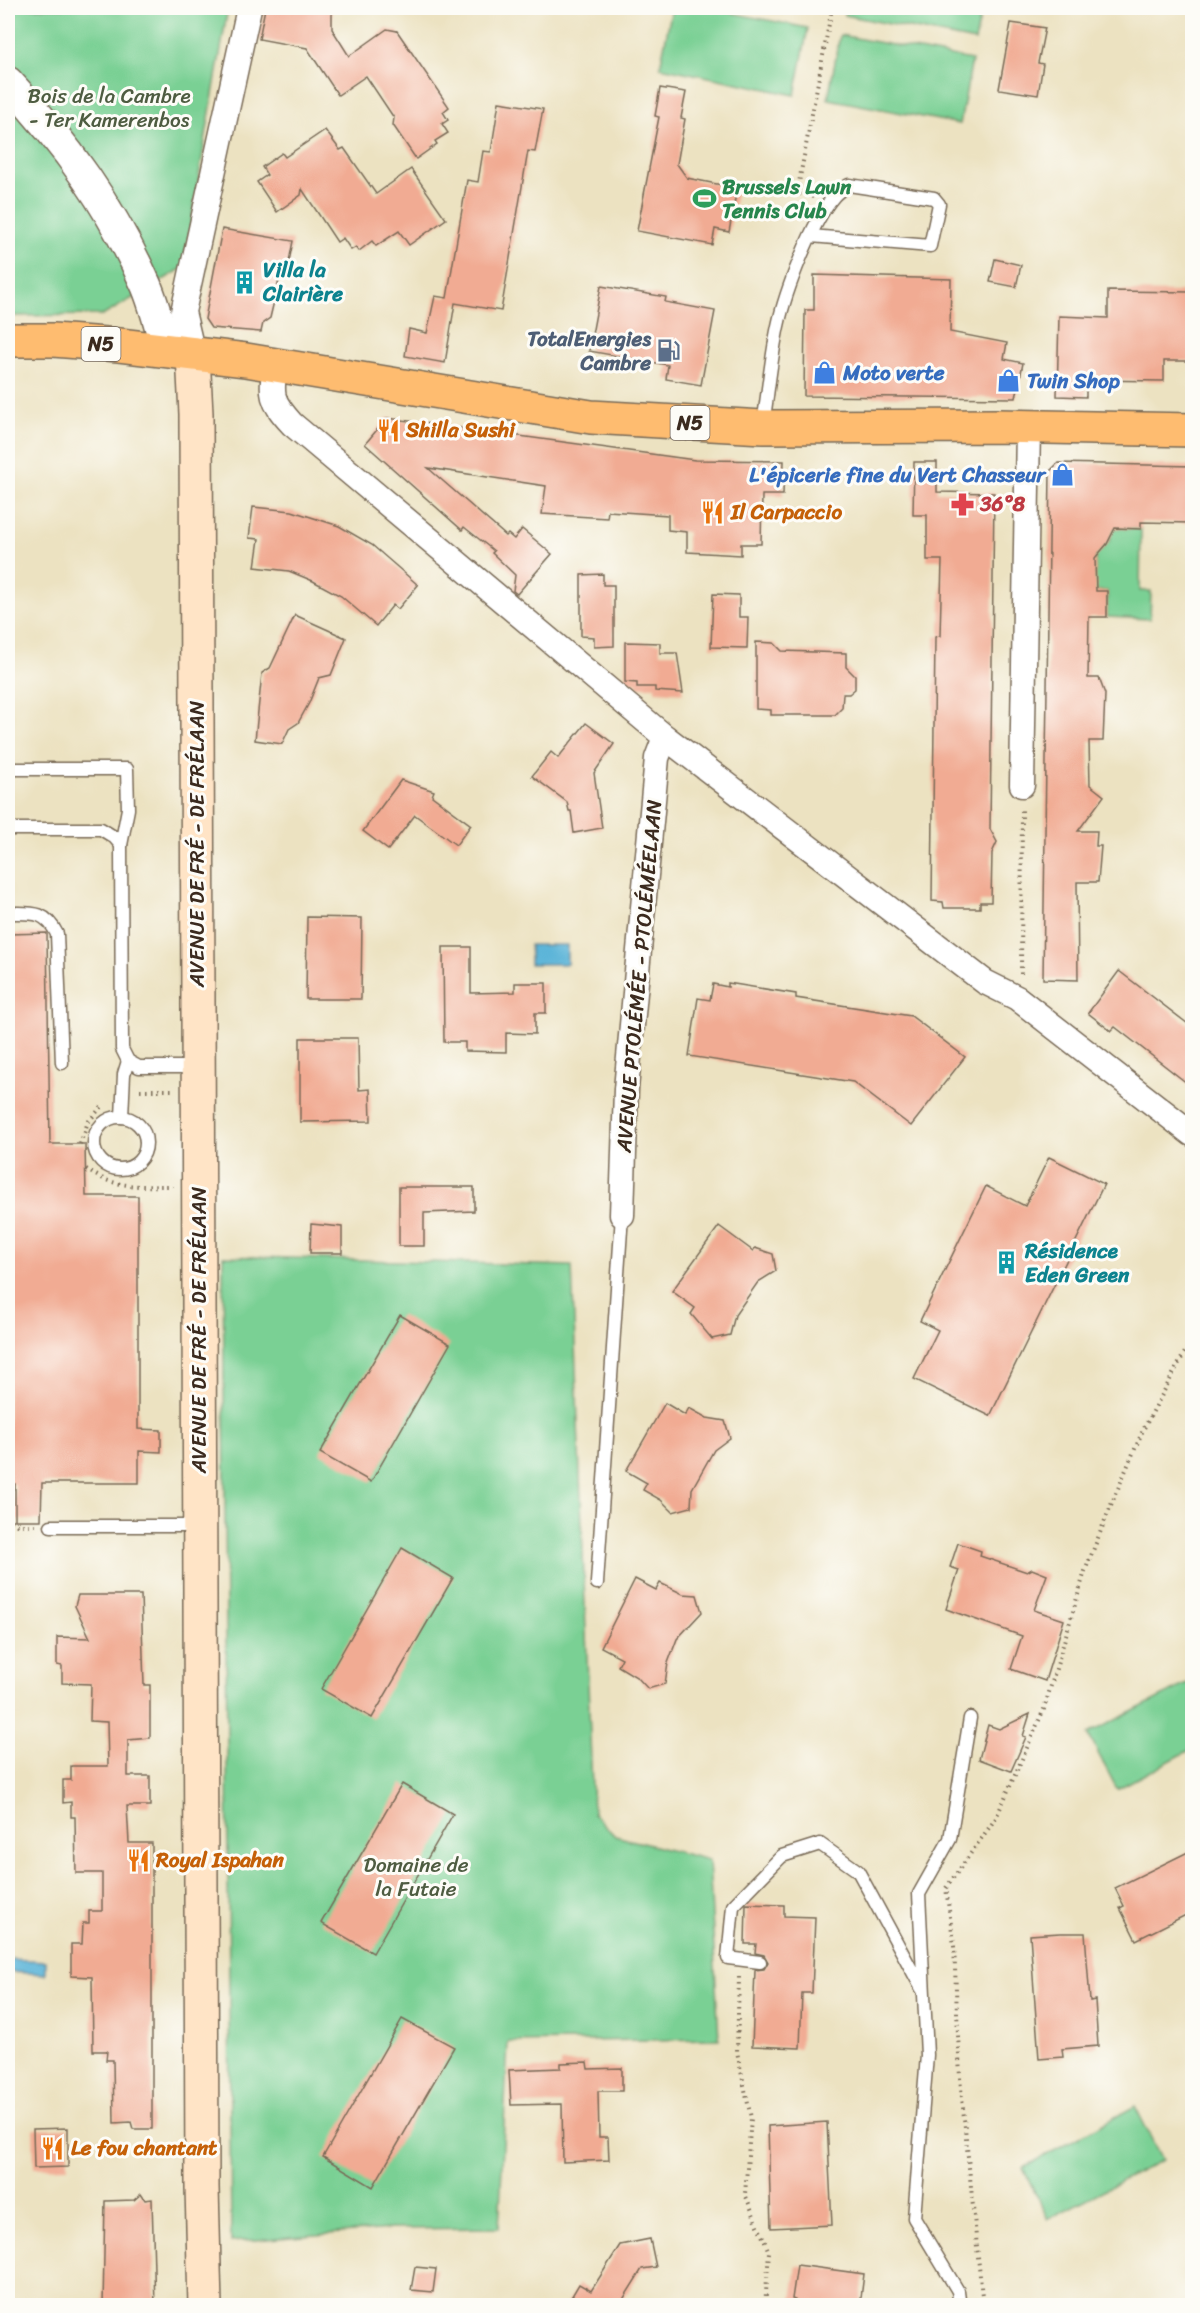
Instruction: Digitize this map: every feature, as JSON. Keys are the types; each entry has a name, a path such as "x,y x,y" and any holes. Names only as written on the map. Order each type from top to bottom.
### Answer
{"main road":[{"name":"N5","path":"8,340 52,340 275,364 591,417 763,427 1028,427 1192,430"},
{"name":"AVENUE DE FRÉ - DE FRÉLAAN","path":"180,353 196,423 202,2187 205,2306"}],"street":[{"path":"180,353 183,312 249,8"},
{"path":"8,82 53,130 97,191 180,353"},
{"path":"275,364 271,393 275,405 292,424 665,737 985,982 1017,998 1192,1134"},
{"path":"1022,785 1028,427"},
{"name":"AVENUE PTOLÉMÉE - PTOLÉMÉELAAN","path":"622,1215 626,1089 657,758 665,737"}],"lane":[{"path":"763,427 778,324 812,236 835,194 849,185 934,198 939,204 934,238 930,246 812,236"},
{"path":"10,769 127,769 128,809 121,845 122,1049 128,1061 139,1067 198,1067"},
{"path":"8,828 101,829 114,837 121,845"},
{"path":"8,913 35,913 50,921 57,934 62,1063"},
{"path":"122,1117 124,1074 128,1061"},
{"path":"122,1117 134,1121 142,1129 146,1140 145,1152 139,1162 129,1168 117,1170 106,1166 98,1158 94,1147 95,1135 101,1125 111,1119 122,1117"},
{"path":"597,1583 622,1215"},
{"path":"51,1526 200,1526"},
{"path":"960,2306 958,2291 914,2218 927,2055 919,1894 950,1839 970,1718"},
{"path":"760,1962 728,1958 733,1906 782,1856 820,1844 858,1871 924,1993"}],"path":[{"path":"830,201 796,193 832,8"},
{"path":"1017,998 1021,979 1022,785"},
{"path":"86,1169 102,1181 123,1186 168,1186"},
{"path":"983,2306 960,2078 954,1946 946,1888 996,1818 1044,1709 1085,1571 1111,1505 1143,1430 1192,1339"},
{"path":"8,1516 17,1525"},
{"path":"740,1960 737,2052 751,2118 745,2194 769,2252 765,2306"}],"green space":[{"name":"Bois de la Cambre - Ter Kamerenbos","path":"8,8 228,8 183,268 104,315 8,316"},
{"path":"672,8 707,8 808,28 795,95 660,67"},
{"path":"845,8 982,8 975,41 844,15"},
{"path":"840,35 972,60 960,124 828,99"},
{"path":"1113,528 1141,529 1140,591 1151,591 1150,619 1107,617 1107,591 1095,591 1095,557 1110,540"},
{"name":"Domaine de la Futaie","path":"223,1256 572,1266 593,1813 615,1836 709,1860 719,2039 508,2042 499,2228 390,2229 231,2242"},
{"path":"1192,1681 1192,1749 1117,1789 1088,1734"},
{"path":"1135,2106 1162,2160 1048,2219 1023,2168"}],"water":[{"path":"530,945 567,945 567,964 530,964"},
{"path":"8,1959 46,1961 46,1974 8,1972"}],"building":[{"path":"265,8 332,8 332,29 349,56 387,29 397,31 449,107 443,112 448,120 442,124 448,133 435,141 437,144 416,159 393,125 394,118 366,76 338,95 307,48 259,39"},
{"path":"1011,23 1045,28 1038,63 1043,64 1038,95 999,89"},
{"path":"660,88 686,92 681,118 685,119 677,164 687,178 737,188 729,232 715,229 712,245 637,231 659,117 655,116"},
{"path":"499,102 543,109 535,152 528,151 501,311 455,303 445,363 405,356 409,329 427,333 435,296 447,298 467,180 478,182 483,151 491,152"},
{"path":"325,130 340,150 344,148 376,194 411,169 446,219 409,245 399,231 376,246 372,241 359,251 356,247 351,250 343,238 337,242 302,189 301,195 277,212 257,182 267,175 262,167 282,153 285,157"},
{"name":"Villa la Clairière","path":"222,229 293,241 286,277 280,276 270,318 263,323 261,332 211,328 205,319"},
{"path":"995,259 1021,265 1016,287 990,282"},
{"path":"814,275 951,279 950,332 1007,343 1004,359 1023,363 1016,398 804,396 805,310 814,310"},
{"path":"601,286 666,297 665,302 715,311 701,385 666,379 668,365 589,351"},
{"path":"1108,291 1192,292 1192,361 1164,361 1164,381 1086,380 1086,397 1057,396 1059,316 1108,318"},
{"path":"387,418 695,460 784,461 783,495 762,495 761,544 741,544 741,555 687,552 687,532 668,530 668,515 608,511 607,518 542,514 546,486 428,468 506,536 508,534 514,539 522,529 552,554 517,594 513,591 515,575 492,553 494,551 464,527 462,530 365,444"},
{"path":"914,462 937,462 937,492 994,493 990,829 997,842 992,853 991,902 980,902 980,908 944,908 943,902 932,901 935,637 940,636 942,560 927,560 927,515 913,515"},
{"path":"1058,463 1192,466 1192,523 1141,522 1141,529 1115,528 1107,544 1095,558 1096,591 1107,591 1107,617 1089,617 1088,678 1099,678 1105,694 1103,741 1089,741 1090,785 1104,796 1078,831 1097,831 1096,846 1101,846 1098,882 1077,882 1078,980 1043,979 1050,471"},
{"path":"253,507 292,511 339,526 372,545 418,585 398,609 393,605 376,626 341,596 313,581 289,571 255,567 259,539 249,538"},
{"path":"603,574 603,585 614,585 614,646 594,647 594,637 581,636 581,575"},
{"path":"713,594 739,595 739,617 748,617 747,648 711,647"},
{"path":"295,615 346,638 331,675 319,678 298,723 289,729 282,744 255,740 262,673 270,668"},
{"path":"625,642 660,643 660,653 677,653 683,693 655,691 655,687 637,687 637,683 625,682"},
{"path":"756,642 774,643 782,651 846,653 846,667 855,676 855,689 849,694 843,694 842,708 835,715 771,715 771,710 756,709"},
{"path":"586,723 614,744 594,773 602,828 574,833 571,811 569,811 567,802 532,776 551,752 558,758"},
{"path":"401,780 434,791 432,796 471,825 456,845 415,815 388,850 363,831"},
{"path":"307,917 362,918 361,999 306,999"},
{"path":"47,933 50,1144 85,1144 86,1196 138,1196 138,1429 161,1430 161,1452 139,1451 139,1483 42,1483 41,1520 15,1520 15,1484 8,1484 8,934"},
{"path":"443,947 471,947 471,993 515,992 515,983 546,983 546,1013 535,1013 535,1034 506,1033 506,1052 465,1051 465,1042 444,1042"},
{"path":"1119,971 1192,1027 1192,1087 1115,1027 1111,1031 1088,1013"},
{"path":"728,983 796,994 796,998 911,1016 965,1057 911,1126 853,1082 689,1056 698,998 710,1000 713,984 728,987"},
{"path":"300,1038 358,1038 359,1090 370,1089 371,1121 300,1122"},
{"name":"Résidence Eden Green","path":"1049,1157 1104,1184 990,1416 914,1379 938,1330 920,1321 986,1186 1025,1206"},
{"path":"399,1187 474,1187 474,1211 424,1213 424,1246 399,1246"},
{"path":"311,1224 342,1227 342,1253 310,1253"},
{"path":"719,1226 753,1251 755,1248 773,1254 776,1271 758,1282 735,1315 730,1335 712,1339 691,1314 695,1308 672,1291"},
{"path":"400,1315 450,1344 371,1482 320,1453"},
{"path":"665,1403 685,1415 689,1408 707,1418 725,1421 730,1438 714,1450 692,1489 691,1507 673,1512 661,1500 643,1490 647,1483 626,1471"},
{"path":"958,1543 981,1551 980,1556 1027,1572 1032,1569 1047,1575 1034,1610 1064,1620 1045,1681 1011,1669 1022,1636 946,1609 959,1570 950,1567"},
{"path":"402,1548 453,1578 372,1718 321,1689"},
{"path":"635,1579 656,1590 660,1583 683,1594 697,1595 702,1612 677,1639 668,1663 665,1684 648,1689 638,1678 618,1666 622,1658 601,1647"},
{"path":"78,1595 141,1595 144,1685 150,1685 150,1738 128,1740 128,1776 150,1776 150,1806 127,1806 129,1843 152,1843 152,2129 133,2129 131,2122 114,2123 113,2060 106,2060 107,2051 93,2051 92,1977 71,1976 71,1944 82,1944 83,1923 89,1923 89,1911 102,1911 102,1873 76,1873 75,1817 71,1817 71,1802 63,1803 63,1780 71,1780 71,1766 108,1766 107,1722 90,1721 91,1684 62,1683 62,1666 57,1665 57,1637 90,1638 75,1606"},
{"path":"1030,1714 1023,1736 1026,1737 1011,1771 979,1759 988,1725 999,1729"},
{"path":"402,1784 453,1814 373,1953 321,1923"},
{"path":"1192,1850 1192,1912 1136,1940 1120,1908 1124,1906 1115,1888"},
{"path":"746,1904 784,1905 784,1916 815,1917 812,1993 802,1993 800,2048 752,2046 755,1970 764,1969 768,1962 764,1955 755,1953 756,1944 745,1944"},
{"path":"1085,1933 1090,2001 1095,2000 1098,2046 1062,2049 1063,2057 1039,2059 1030,1935"},
{"path":"402,2019 454,2047 373,2187 323,2157"},
{"path":"587,2062 588,2069 622,2068 622,2091 598,2091 599,2137 608,2137 609,2160 563,2162 562,2104 511,2105 509,2070 561,2068 561,2063"},
{"path":"827,2122 832,2225 771,2228 768,2126"},
{"path":"68,2128 68,2167 34,2168 33,2129"},
{"path":"141,2194 145,2200 152,2199 155,2306 103,2306 105,2201 134,2200"},
{"path":"650,2239 656,2267 642,2269 619,2306 566,2306 579,2284 591,2291 620,2245"},
{"path":"797,2265 864,2274 860,2306 796,2306 797,2301 792,2299"},
{"path":"415,2267 436,2269 433,2292 411,2290"}],"place":[{"name":"Brussels Lawn Tennis Club","path":"704,199"},
{"name":"Villa la Clairière","path":"245,282"},
{"name":"TotalEnergies Cambre","path":"669,351"},
{"name":"Moto verte","path":"825,373"},
{"name":"Twin Shop","path":"1009,381"},
{"name":"Shilla Sushi","path":"388,430"},
{"name":"L'épicerie fine du Vert Chasseur","path":"1063,475"},
{"name":"36°8","path":"962,504"},
{"name":"Il Carpaccio","path":"713,512"},
{"name":"Résidence Eden Green","path":"1007,1263"},
{"name":"Royal Ispahan","path":"138,1860"},
{"name":"Le fou chantant","path":"53,2148"}]}
